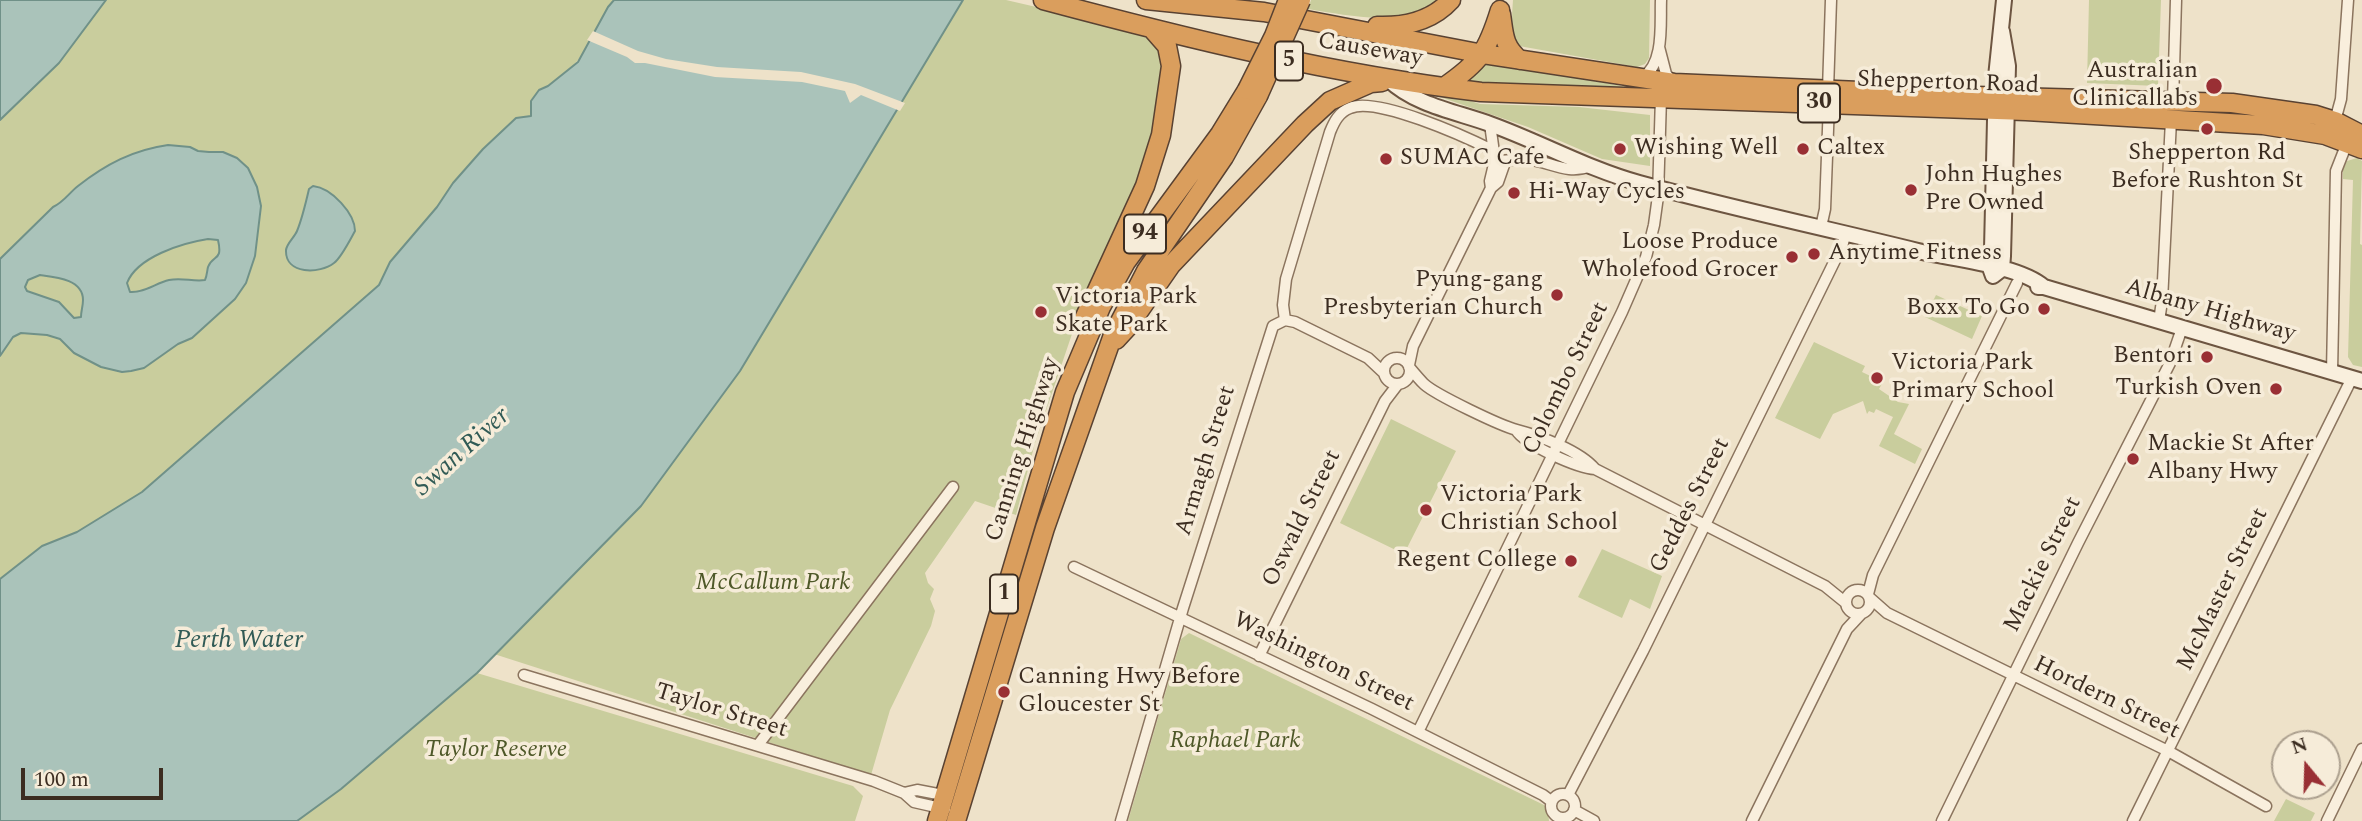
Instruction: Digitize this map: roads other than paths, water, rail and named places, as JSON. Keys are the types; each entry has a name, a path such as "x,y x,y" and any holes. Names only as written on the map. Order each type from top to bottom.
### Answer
{"highway":[{"name":"Causeway","path":"1043,0 1236,50 1389,80 1444,87"},
{"name":"Causeway","path":"1146,0 1264,12 1483,54"},
{"name":"94","path":"1253,93 1288,0"},
{"name":"1","path":"1253,93 1301,0"},
{"path":"1338,26 1383,26 1419,22 1434,15 1451,0"},
{"path":"1444,87 1465,72 1483,54 1492,37 1500,5"},
{"path":"1500,5 1505,42 1509,51 1520,60"},
{"path":"1065,392 1074,344 1092,298 1145,186 1161,135 1171,66 1167,46 1153,30"},
{"name":"Shepperton Road","path":"1483,54 1636,79 1828,97"},
{"path":"1106,350 1128,327 1171,265 1315,114 1339,96 1371,83 1389,80"},
{"name":"Shepperton Road","path":"1444,87 1485,92 1661,97 1828,97 2172,111 2260,106 2335,121 2357,142"},
{"name":"Canning Highway","path":"960,811 1045,528 1106,350 1137,286 1224,157 1253,93"},
{"name":"Canning Highway","path":"940,808 1065,392 1101,307 1126,262 1253,93"},
{"name":"Shepperton Road","path":"2172,111 2357,142"}],"main road":[{"path":"1995,270 2001,104 1997,66 2004,0"},
{"name":"Albany Highway","path":"1389,80 1398,89 1426,102 1489,124 1591,166 1657,187 1939,256 1955,265 1995,270 2036,280 2044,287"},
{"name":"Albany Highway","path":"1995,270 2017,283 2034,288 2044,287 2357,380"}],"street":[{"path":"1661,0 1659,46 1666,74 1674,83"},
{"path":"1821,227 1825,209 1831,0"},
{"path":"2159,321 2165,263 2175,0"},
{"path":"2335,121 2341,99 2348,0"},
{"path":"1636,79 1649,73 1659,46"},
{"name":"Colombo Street","path":"1418,732 1556,450 1646,257 1654,225 1661,97"},
{"path":"1425,385 1392,384 1368,358 1285,320 1283,305 1286,279 1334,121 1348,108 1368,105 1433,124 1497,158 1523,159 1577,172 1591,166"},
{"path":"1401,383 1409,377 1413,346 1491,188 1498,182 1497,158 1489,124"},
{"path":"2332,372 2336,171 2357,142"},
{"name":"Geddes Street","path":"1568,795 1643,651 1846,233"},
{"path":"1752,821 1847,629 1864,612 1873,575 2017,283"},
{"name":"Armagh Street","path":"1121,821 1180,617 1269,333 1273,326 1285,320"},
{"name":"Mackie Street","path":"1942,821 2082,533 2170,363 2182,328"},
{"path":"1385,376 1392,359 1413,346"},
{"path":"1368,358 1404,360 1425,385 1453,401 1516,430 1528,432 1556,450 1589,462 1595,469 1825,586 1855,614 1864,612"},
{"name":"Oswald Street","path":"1385,376 1385,401"},
{"name":"McMaster Street","path":"2133,821 2357,380"},
{"name":"Oswald Street","path":"1259,656 1385,401 1401,383"},
{"path":"758,744 953,487"},
{"name":"Washington Street","path":"1074,567 1543,794 1555,815"},
{"path":"1847,629 1846,597 1873,575"},
{"path":"1825,586 1854,590 1869,596"},
{"name":"Hordern Street","path":"1869,596 1887,613 2168,751 2266,806"},
{"name":"Hordern Street","path":"1864,612 1887,613"},
{"name":"Taylor Street","path":"524,675 874,781 904,793 914,802 960,811"},
{"path":"2327,821 2362,748"},
{"path":"1558,794 1568,795 1575,803 1574,810 1570,816 1555,815 1558,794"},
{"path":"1574,810 1594,821"}],"water":[{"path":"0,0 106,0 59,63 0,120"},
{"name":"Perth Water","path":"614,0 963,0 740,371 641,506 477,673 341,789 297,821 0,821 0,579 42,546 77,532 142,492 379,285 390,262 483,149 516,118 531,116 531,101 539,90 578,62"},
{"path":"168,145 190,147 198,151 223,152 237,158 248,168 257,187 261,206 255,256 246,283 235,299 192,338 178,344 144,368 122,372 101,367 74,353 60,339 47,335 21,333 13,337 0,356 0,259 53,207 88,178 120,159 143,150","holes":["208,239 218,240 219,252 210,263 205,280 174,279 130,292 127,283 132,274 150,259 174,248","40,275 67,280 78,288 83,300 81,317 74,318 59,302 27,291 25,287 28,280"]},
{"path":"313,186 328,191 341,203 351,217 355,231 334,263 320,269 304,270 291,264 286,250 297,231 309,189"}],"place":[{"name":"Australian Clinicallabs","path":"2214,86"},
{"name":"Shepperton Rd Before Rushton St","path":"2207,129"},
{"name":"Wishing Well","path":"1620,149"},
{"name":"Caltex","path":"1803,149"},
{"name":"SUMAC Cafe","path":"1386,159"},
{"name":"John Hughes Pre Owned","path":"1911,190"},
{"name":"Hi-Way Cycles","path":"1514,193"},
{"name":"Anytime Fitness","path":"1814,254"},
{"name":"Loose Produce Wholefood Grocer","path":"1792,257"},
{"name":"Pyung-gang Presbyterian Church","path":"1557,295"},
{"name":"Boxx To Go","path":"2044,309"},
{"name":"Victoria Park Skate Park","path":"1041,312"},
{"name":"Bentori","path":"2207,357"},
{"name":"Victoria Park Primary School","path":"1877,378"},
{"name":"Turkish Oven","path":"2276,389"},
{"name":"Mackie St After Albany Hwy","path":"2133,459"},
{"name":"Victoria Park Christian School","path":"1426,510"},
{"name":"Regent College","path":"1571,561"},
{"name":"Canning Hwy Before Gloucester St","path":"1004,692"}],"water label":[{"name":"Swan River","path":"463,453"}],"park label":[{"name":"McCallum Park","path":"773,584"},
{"name":"Raphael Park","path":"1235,742"},
{"name":"Taylor Reserve","path":"496,751"}]}
